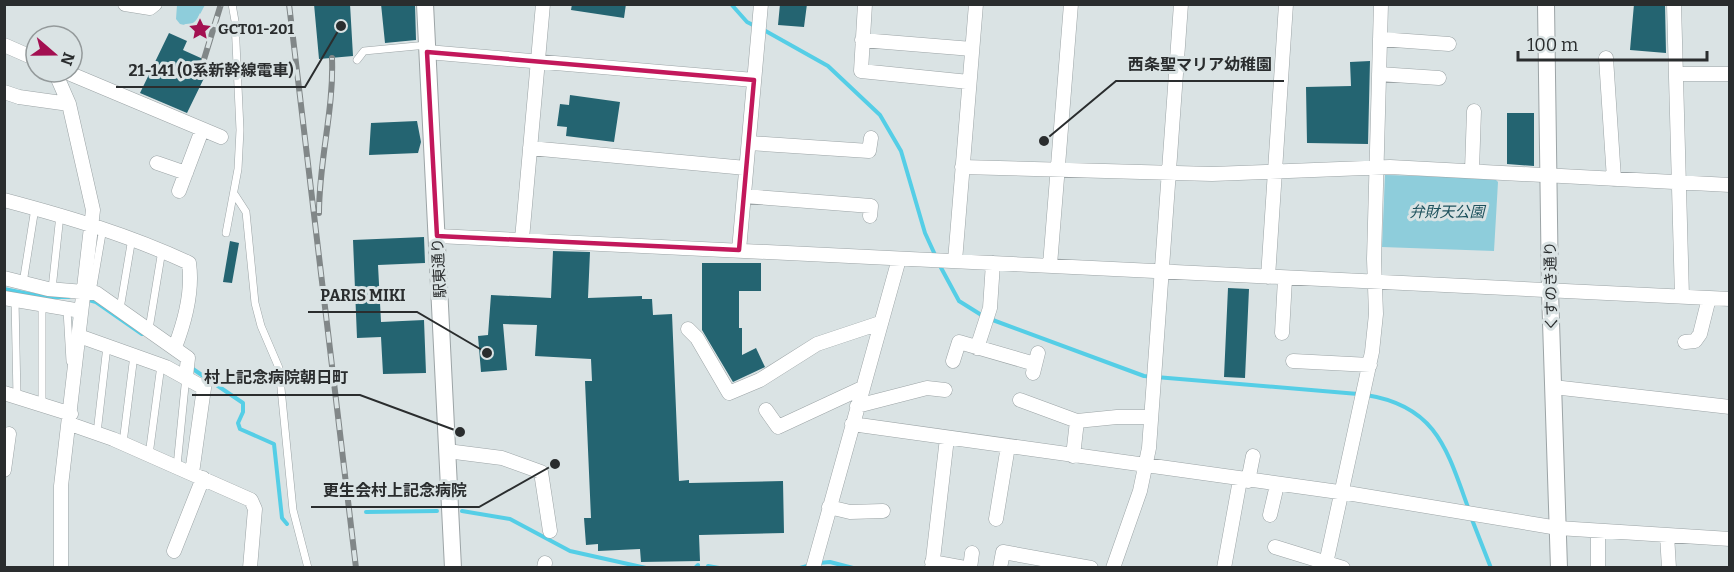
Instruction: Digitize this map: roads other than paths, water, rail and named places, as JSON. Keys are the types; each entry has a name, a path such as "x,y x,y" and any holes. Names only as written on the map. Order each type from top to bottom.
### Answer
{"street":[{"path":"125,4 138,6 155,4"},
{"name":"駅東通り","path":"425,4 453,567"},
{"path":"522,239 543,4"},
{"path":"739,250 761,4"},
{"path":"865,4 861,71 969,82"},
{"path":"955,261 976,4"},
{"path":"1050,265 1071,4"},
{"path":"1113,567 1146,466 1181,4"},
{"path":"1268,278 1286,4"},
{"path":"1325,566 1366,387 1376,314 1374,282 1381,4"},
{"name":"くすのき通り","path":"1546,4 1550,291 1559,567"},
{"path":"1674,4 1682,297"},
{"path":"1380,39 1449,45"},
{"path":"862,40 972,49"},
{"path":"4,45 24,54"},
{"path":"427,49 538,63 754,80"},
{"path":"1606,58 1614,179"},
{"path":"1379,74 1439,78"},
{"path":"1676,74 1730,74"},
{"path":"84,80 221,137"},
{"path":"61,84 69,104 98,226 82,300 61,486 61,567"},
{"path":"4,92 19,97 69,104"},
{"path":"1472,170 1474,111"},
{"path":"179,191 202,130"},
{"path":"748,143 869,151 870,138"},
{"path":"530,148 746,168"},
{"path":"157,163 186,173"},
{"path":"962,167 1169,173 1378,168 1472,170 1549,177 1730,185"},
{"path":"744,196 871,206 870,216"},
{"path":"4,200 98,226 162,250 189,263 192,279 182,328 175,346"},
{"path":"437,236 1730,299"},
{"path":"814,563 898,259"},
{"path":"977,348 990,308 993,262"},
{"path":"4,278 120,309 175,346 188,358 186,375"},
{"path":"1282,333 1285,279"},
{"path":"1686,342 1695,341 1700,334 1708,298"},
{"path":"10,299 42,306 82,300"},
{"path":"688,329 701,345 729,393 760,380 817,344 880,324"},
{"path":"79,336 186,375 204,387 198,475 174,550"},
{"path":"953,361 959,342 1035,363"},
{"path":"1293,361 1370,365"},
{"path":"1553,387 1730,407"},
{"path":"766,410 778,427 862,388"},
{"path":"857,406 927,388 945,390"},
{"path":"11,395 42,405 97,434 149,454 251,500 255,509 250,567"},
{"path":"1020,400 1077,421 1117,417 1151,417"},
{"path":"1073,456 1077,421"},
{"path":"852,424 1460,510 1558,528 1730,539"},
{"path":"4,470 9,434"},
{"path":"947,438 932,565 965,567"},
{"path":"996,519 1008,446"},
{"path":"447,450 502,458 541,472 550,531"},
{"path":"1224,567 1244,480 1253,456"},
{"path":"1270,515 1276,485"},
{"path":"829,507 850,512 883,511"},
{"path":"1598,531 1598,567"},
{"path":"1668,535 1669,567"},
{"path":"1275,547 1325,566 1343,567"},
{"path":"1000,567 1003,552 1091,567"}],"lane":[{"path":"226,233 235,195 240,130 236,21 232,4"},
{"path":"357,60 364,51 427,49"},
{"path":"235,195 246,212 255,303 261,326 279,368 294,510 308,567"},
{"path":"23,283 35,208"},
{"path":"52,289 60,215"},
{"path":"120,309 132,238"},
{"path":"148,329 162,250"},
{"path":"10,299 11,395"},
{"path":"74,380 71,374 82,300"},
{"path":"42,306 42,405"},
{"path":"97,434 107,346"},
{"path":"123,443 134,355"},
{"path":"149,454 161,365"},
{"path":"177,466 186,375"}],"waterway":[{"path":"731,4 747,22 755,26"},
{"path":"762,29 828,66 880,115 901,151 925,233 936,257"},
{"path":"939,264 959,301 983,316"},
{"path":"4,289 44,297 69,297"},
{"path":"85,299 96,302 142,334"},
{"path":"990,319 1144,376 1358,394"},
{"path":"190,367 243,403 243,412 238,423 240,429 274,444 282,518 287,524"},
{"path":"1366,395 1409,409 1424,420 1436,434 1445,450 1469,510"},
{"path":"366,512 437,511"},
{"path":"462,511 510,519 570,551 646,568"},
{"path":"1471,517 1491,568"},
{"path":"819,563 830,562 853,568"},
{"path":"695,568 698,565"},
{"path":"800,568 811,565"},
{"path":"708,566 719,568"}],"railway":[{"path":"201,69 221,4"},
{"path":"289,4 356,568"},
{"path":"319,213 321,174 331,97 332,58"}],"place":[{"name":"21-141 (0系新幹線電車)","path":"341,26"},
{"name":"GCT01-201","path":"200,29"},
{"name":"西条聖マリア幼稚園","path":"1044,141"},
{"name":"PARIS MIKI","path":"487,353"},
{"name":"村上記念病院朝日町","path":"460,432"},
{"name":"更生会村上記念病院","path":"555,464"}],"park label":[{"name":"弁財天公園","path":"1447,212"}]}
